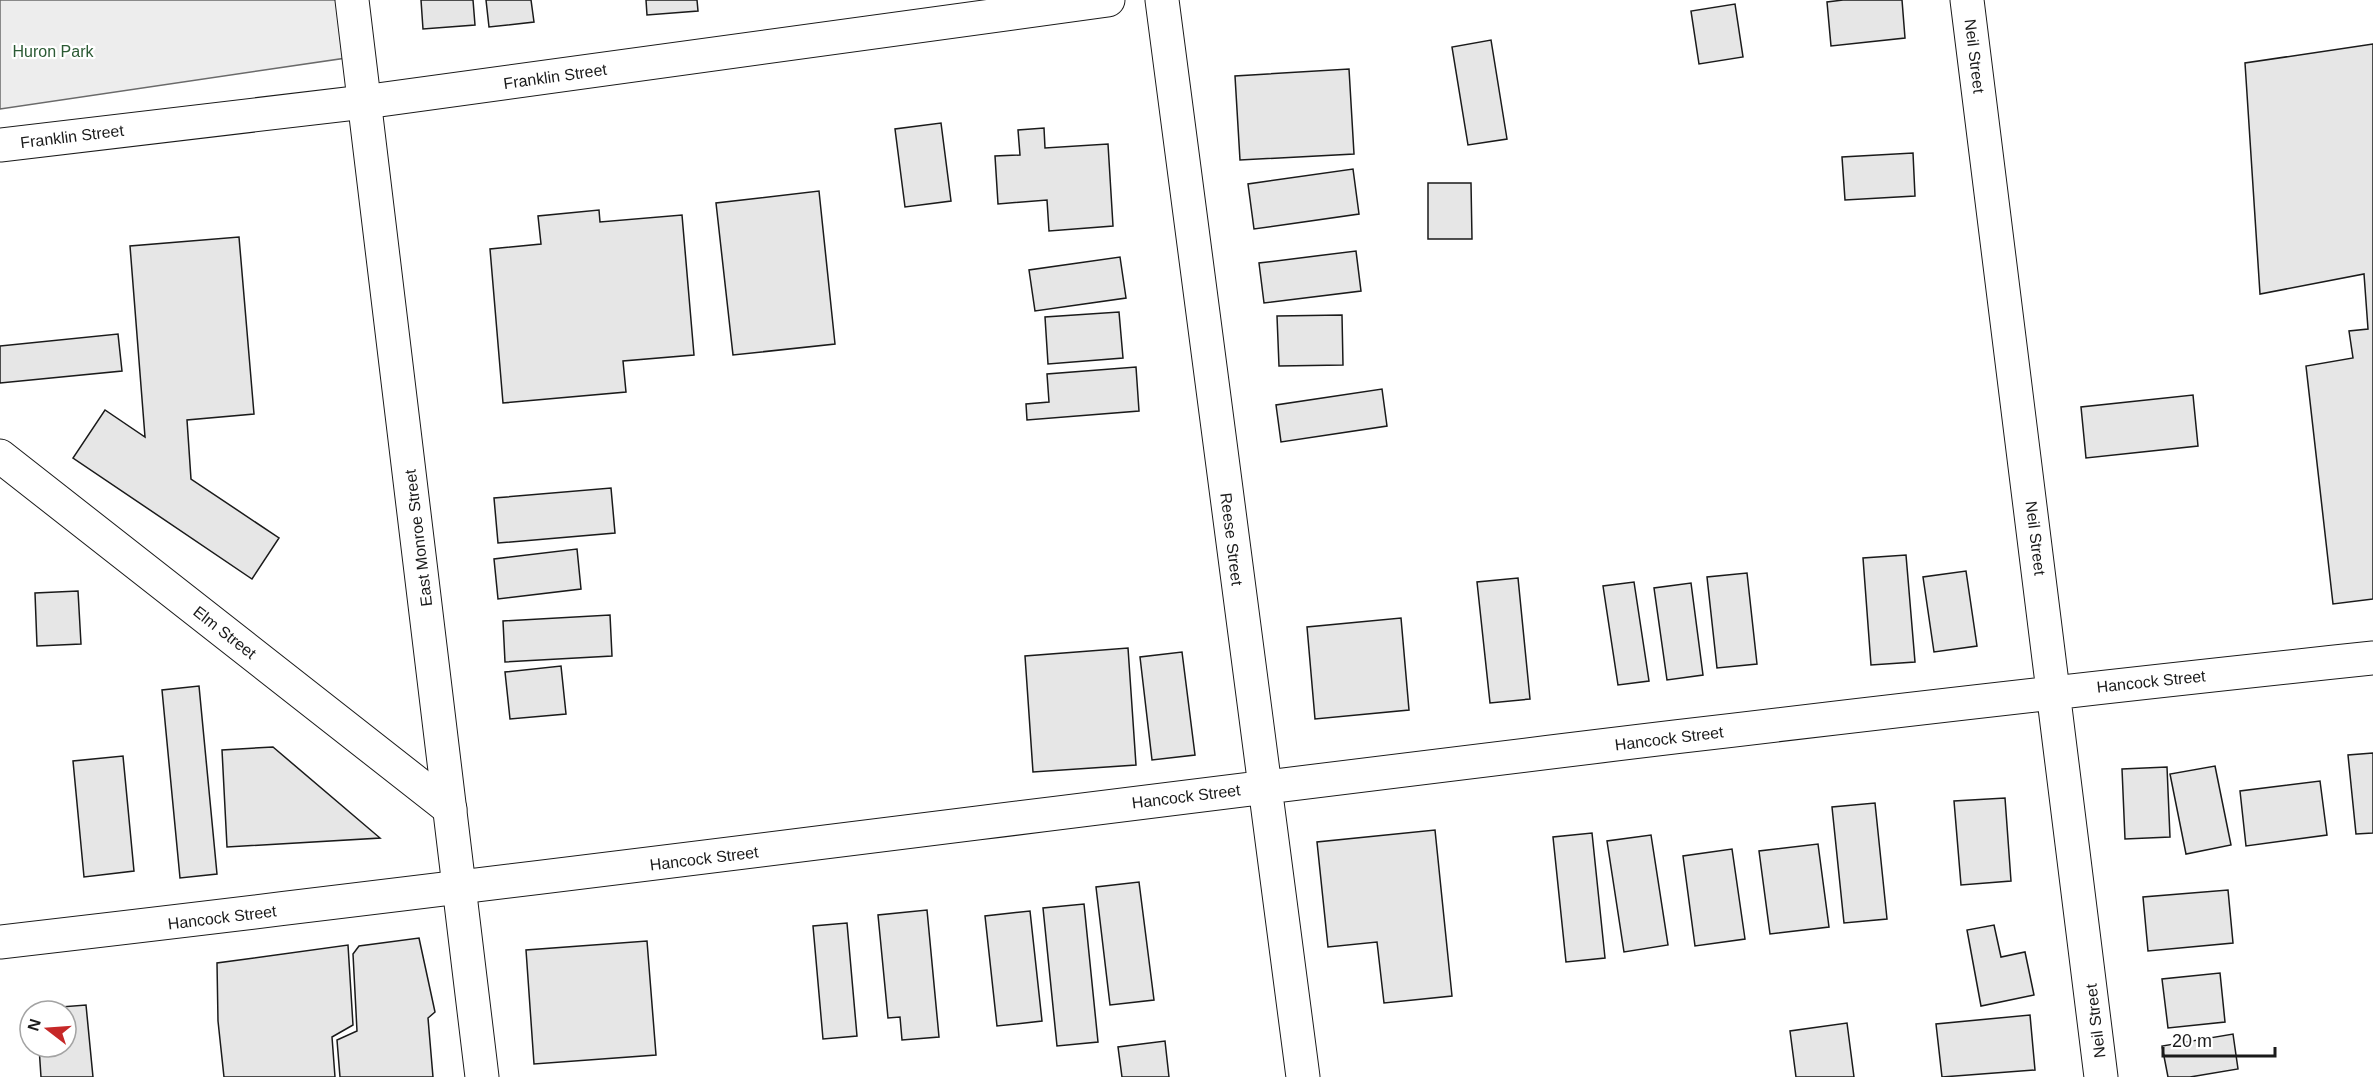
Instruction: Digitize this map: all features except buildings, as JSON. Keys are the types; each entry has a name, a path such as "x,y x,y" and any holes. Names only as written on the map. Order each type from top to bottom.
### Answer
{"street":[{"name":"East Monroe Street","path":"352,0 482,1077"},
{"name":"Franklin Street","path":"0,145 364,102 1108,0"},
{"name":"Reese Street","path":"1162,0 1303,1077"},
{"name":"Neil Street","path":"1967,0 2055,691 2101,1077"},
{"name":"Elm Street","path":"0,456 450,809"},
{"name":"Hancock Street","path":"0,942 460,889 1265,786 2055,691 2373,658"}],"shaded area":[{"name":"Huron Park","path":"0,0 337,0 346,58 0,109"}]}
